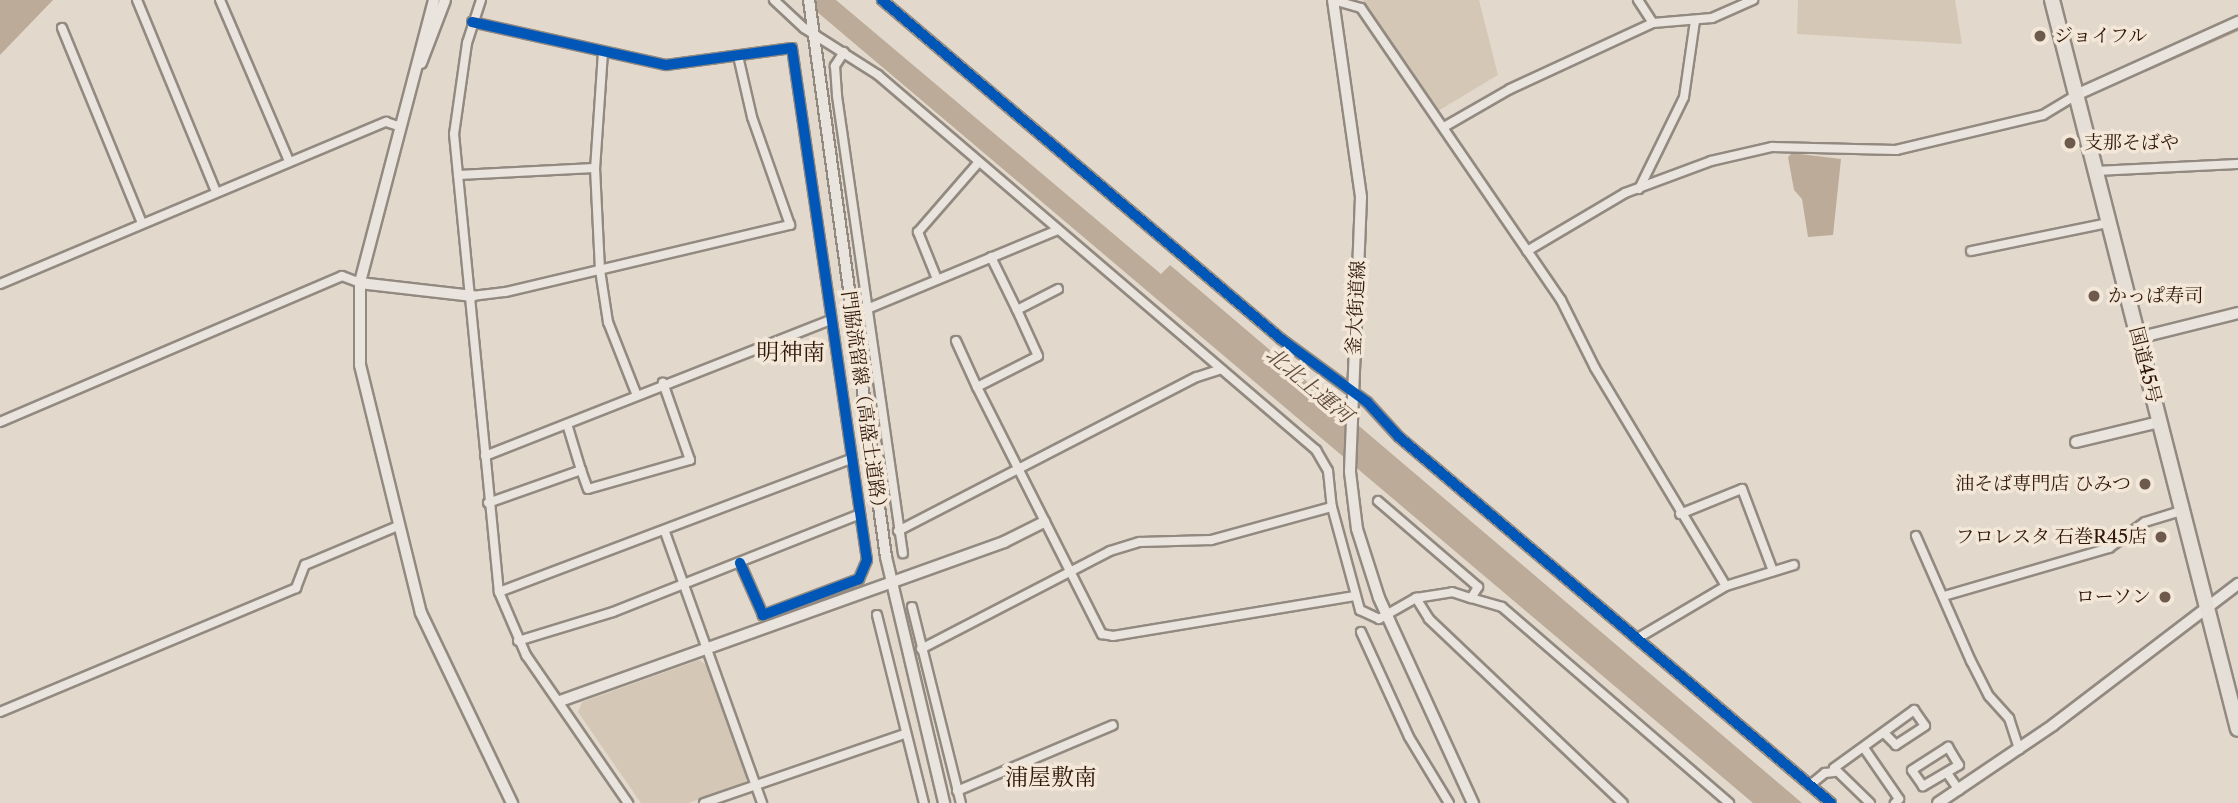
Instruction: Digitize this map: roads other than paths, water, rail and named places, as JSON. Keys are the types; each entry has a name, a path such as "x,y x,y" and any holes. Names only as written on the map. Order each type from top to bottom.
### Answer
{"highway":[{"name":"国道45号","path":"2052,0 2238,729"}],"street":[{"path":"137,0 216,192"},
{"path":"220,0 289,161"},
{"path":"434,0 360,283 360,365 398,527 435,648 512,803"},
{"path":"411,84 445,0"},
{"path":"481,0 472,22 456,95 458,176 472,296 488,503 499,592 518,641 628,803"},
{"path":"774,0 814,34 878,75 1219,370 1316,450 1328,471 1332,507 1355,596 1368,617 1387,615 1416,598 1441,592 1502,607 1729,803"},
{"name":"門脇流留線（高盛土道路）","path":"809,0 891,581 944,803"},
{"path":"882,0 1280,339 1367,402 1399,437 1830,803"},
{"path":"1333,0 1361,8 1527,250 1577,327 1595,369 1680,514 1726,586"},
{"name":"釜大街道線","path":"1333,0 1361,197 1351,393 1350,472 1357,529 1387,615 1474,803"},
{"path":"1638,0 1653,23"},
{"path":"1444,127 1510,89 1653,23 1695,21 1730,12 1753,0"},
{"path":"1639,189 1684,97 1695,21"},
{"path":"472,22 666,65 792,48 858,515 867,560 859,579 763,615 740,563"},
{"path":"1527,250 1596,208 1710,161 1772,147 1896,150 2043,115 2076,95 2238,22"},
{"path":"62,28 142,223"},
{"path":"603,52 595,168 600,270 608,322 636,393"},
{"path":"844,52 835,66 837,96 903,553"},
{"path":"0,422 342,276 360,283 472,296 600,270 790,225 752,117 738,56"},
{"path":"0,284 386,122 401,127"},
{"path":"937,279 918,232 978,163"},
{"path":"2095,171 2238,164"},
{"path":"458,176 595,168"},
{"path":"1971,251 2108,223"},
{"path":"867,309 1058,230"},
{"path":"977,387 1038,356 991,257"},
{"path":"1017,310 1058,289"},
{"path":"2138,338 2238,313"},
{"path":"485,456 636,393 831,320"},
{"path":"956,341 1016,469 1102,634 1113,636 1355,596"},
{"path":"898,531 1197,377 1219,370"},
{"path":"567,424 588,489 690,460 663,383"},
{"path":"2076,442 2159,422"},
{"path":"499,592 665,532 851,459"},
{"path":"488,503 581,470"},
{"path":"1680,514 1742,489 1773,572"},
{"path":"1378,501 1478,587 1471,598"},
{"path":"921,649 1069,570 1140,542 1211,540 1332,507"},
{"path":"1944,596 2109,548 2145,522 2182,511"},
{"path":"518,641 683,586 858,515"},
{"path":"560,701 1004,542 1044,523"},
{"path":"0,712 296,588 305,565 398,527"},
{"path":"665,532 762,803"},
{"path":"1916,536 1989,696 2009,719 2019,749"},
{"path":"1638,638 1726,586 1794,565"},
{"path":"1938,803 2019,749 2238,584"},
{"path":"1416,598 1429,620 1623,803"},
{"path":"912,607 961,803"},
{"path":"877,615 904,734 924,803"},
{"path":"1361,632 1409,737 1449,803"},
{"path":"1834,772 1836,764 1885,734 1914,710 1925,726 1896,745 1885,734"},
{"path":"957,791 1113,725"},
{"path":"704,803 904,734"},
{"path":"1948,747 1959,765 1947,773 1923,786 1912,770 1948,747"},
{"path":"1864,748 1899,799 1895,803"},
{"path":"1810,785 1825,773 1834,772 1870,803"},
{"path":"1947,773 1959,790"}],"water":[{"path":"0,0 53,0 0,55"},
{"name":"北北上運河","path":"803,0 836,0 1161,274 1170,265 1802,803 1753,803"},
{"path":"1792,153 1841,159 1833,235 1808,237 1802,199 1794,190 1788,157"}],"waterway":[{"path":"2145,70 2238,29"}],"place":[{"name":"ジョイフル","path":"2040,36"},
{"name":"支那そばや","path":"2070,143"},
{"name":"かっぱ寿司","path":"2094,296"},
{"name":"油そば専門店 ひみつ","path":"2145,484"},
{"name":"フロレスタ 石巻R45店","path":"2161,537"},
{"name":"ローソン","path":"2165,597"}],"district":[{"name":"明神南","path":"791,352"},
{"name":"浦屋敷南","path":"1051,777"}]}
